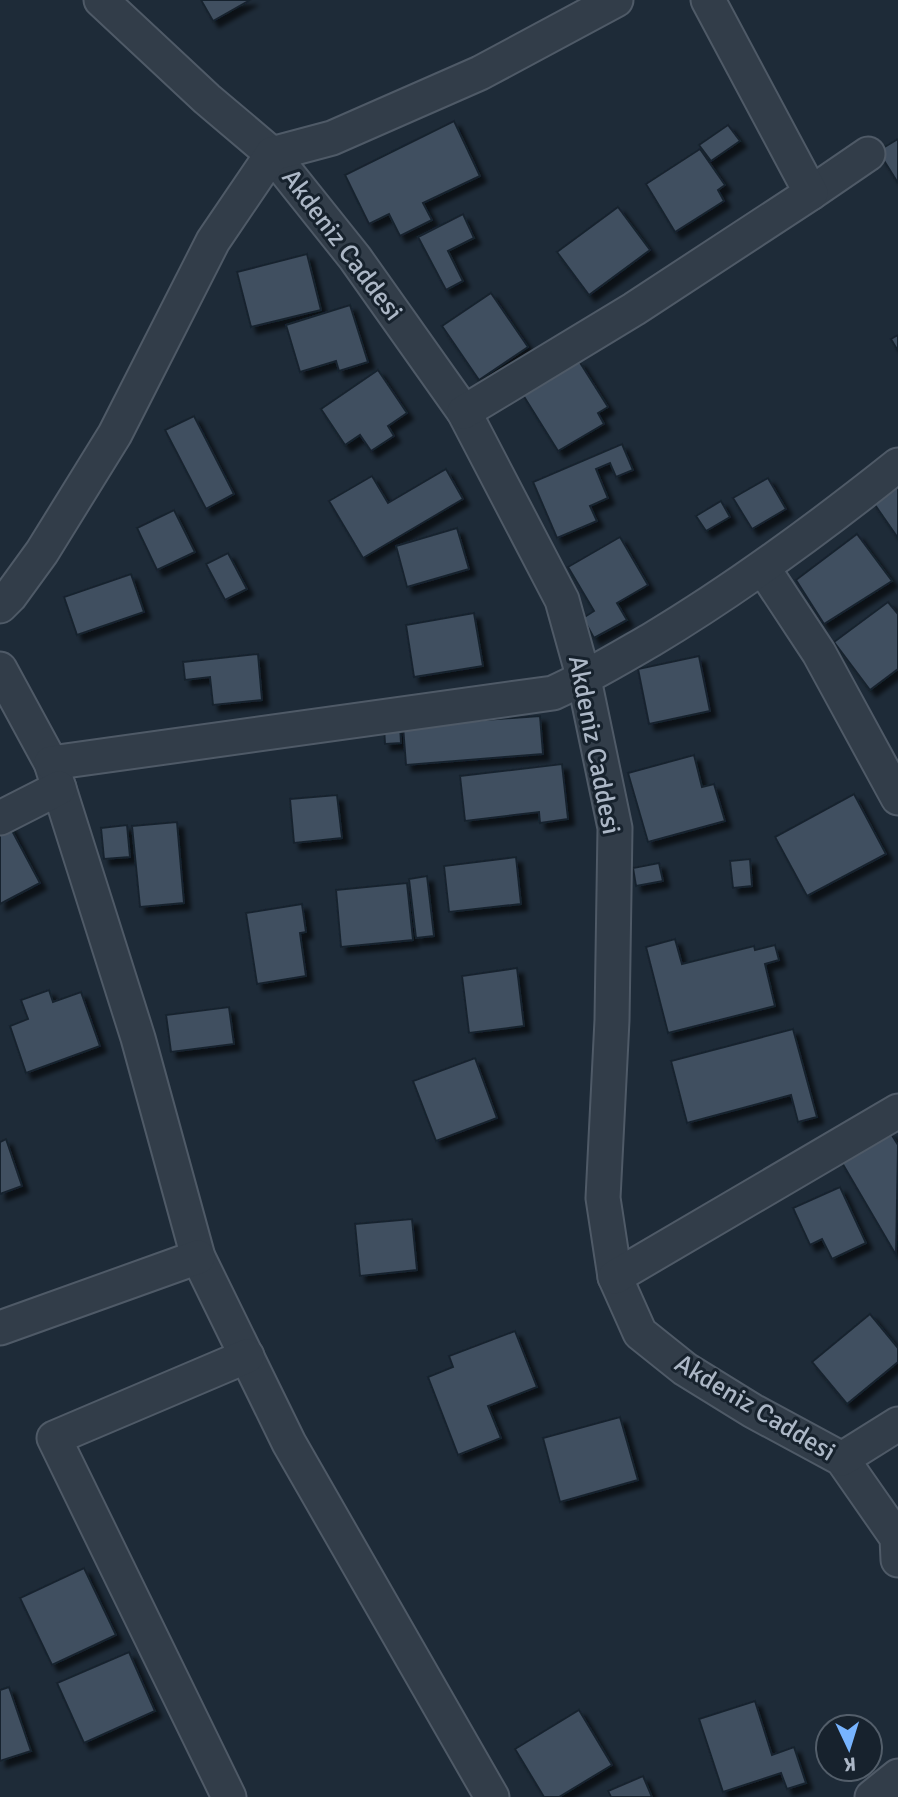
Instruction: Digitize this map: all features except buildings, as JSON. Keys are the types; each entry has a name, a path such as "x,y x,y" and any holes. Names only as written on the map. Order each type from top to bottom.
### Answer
{"street":[{"name":"Akdeniz Caddesi","path":"101,0 207,99 272,154 355,258 464,412 562,600 584,679 615,828 612,1020 603,1198 615,1277 640,1333 685,1370 753,1411 842,1459 897,1538 898,1560"},
{"path":"0,606 42,552 115,434 213,241 272,154 332,138 480,73 616,0"},
{"path":"708,0 811,193"},
{"path":"464,412 634,309 868,155"},
{"path":"0,818 55,775 553,693 584,679 763,568 898,465"},
{"path":"763,568 819,653 898,798"},
{"path":"0,669 55,775 138,1038 198,1257 289,1443 492,1797"},
{"path":"615,1277 898,1111"},
{"path":"0,1328 198,1257"},
{"path":"229,1797 54,1438 247,1356"},
{"path":"842,1459 898,1424"},
{"path":"872,1797 898,1776"}]}
